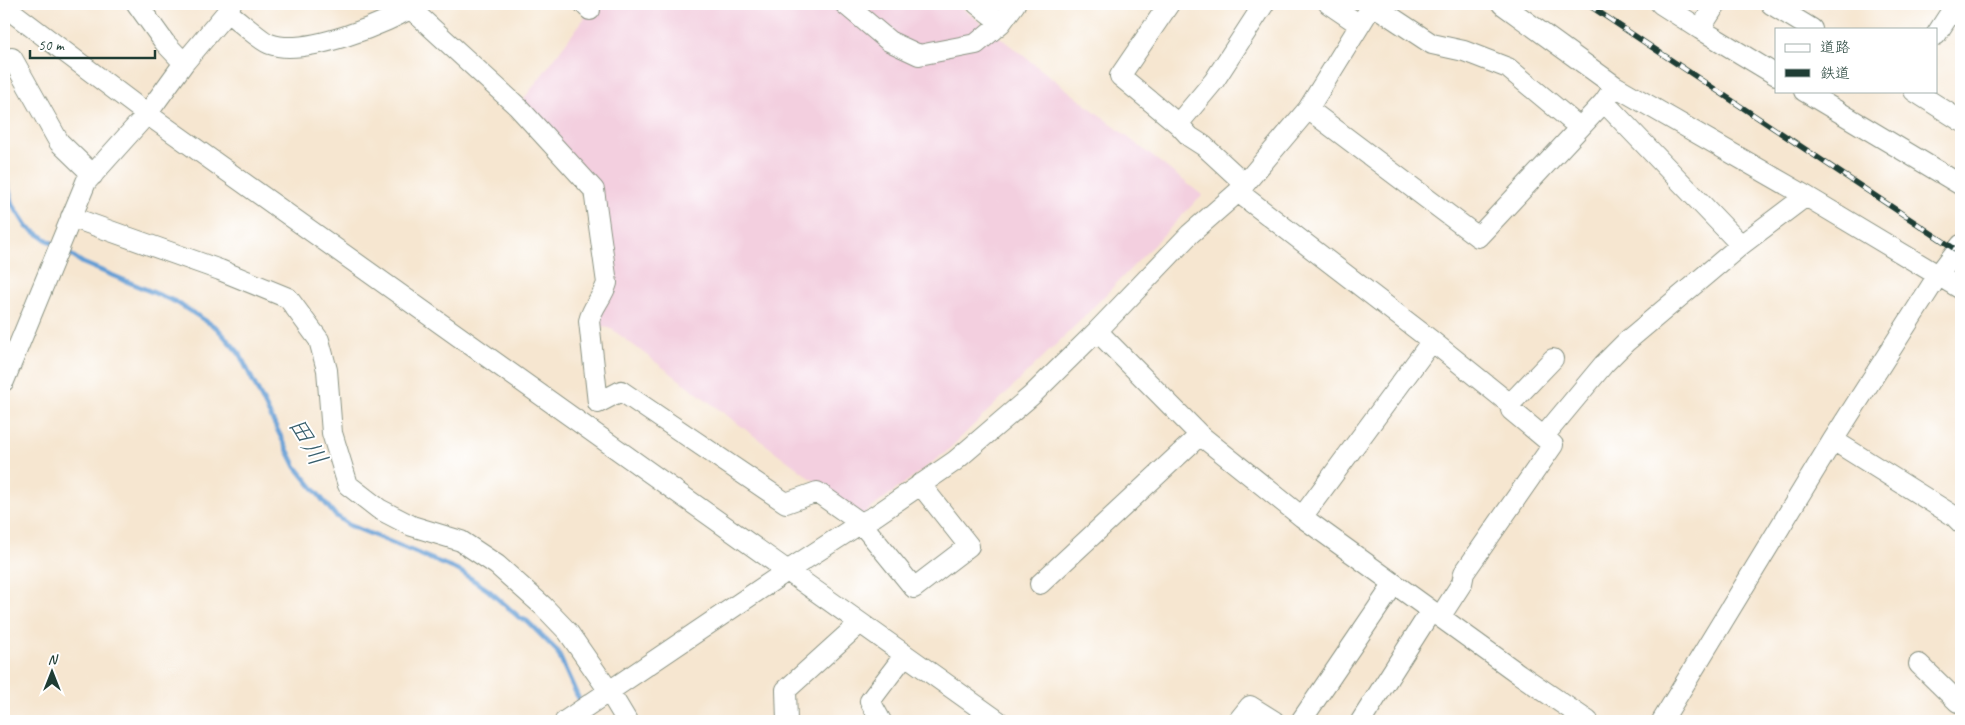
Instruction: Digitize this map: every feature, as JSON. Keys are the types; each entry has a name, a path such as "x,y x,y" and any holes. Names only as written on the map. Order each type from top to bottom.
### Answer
{"street":[{"path":"136,4 165,43 184,63"},
{"path":"845,4 889,40 919,56 976,44 1001,23 1015,4"},
{"path":"977,4 1001,23"},
{"path":"1169,4 1120,76 1178,124 1190,137 1204,146 1241,188 1510,404 1511,410 1553,445 1464,573 1462,584 1435,614 1361,721"},
{"path":"1178,124 1214,81 1264,4"},
{"path":"1329,4 1360,24"},
{"path":"565,721 787,570 875,516 955,461 1031,396 1190,234 1241,188 1308,108 1373,4 1432,44 1464,51 1508,68 1580,127"},
{"path":"1502,4 1610,94 1741,245"},
{"path":"1661,4 1700,30 1775,74"},
{"path":"1700,30 1716,4"},
{"path":"1771,4 1810,28"},
{"path":"1938,32 1956,4"},
{"path":"4,6 147,114 787,570 904,656 998,721"},
{"path":"4,382 70,217 86,182 147,114 184,63 229,8 269,44 290,46 333,40 375,26 414,6 518,107 594,190 607,283 605,290 591,313 589,321 598,403 621,391 786,503 817,492 861,523 914,588 969,546 920,484"},
{"path":"12,58 59,142 93,175"},
{"path":"1806,92 1961,185"},
{"path":"1916,92 1961,122"},
{"path":"1308,108 1478,237 1610,94"},
{"path":"1610,94 1806,196 1939,274 1961,289"},
{"path":"1544,436 1604,364 1635,335 1741,245 1806,196"},
{"path":"70,217 220,270 288,298 319,340 327,370 332,433 348,485 379,509 412,526 461,542 497,565 544,606 568,632 609,691 626,721"},
{"path":"1662,721 1833,440 1939,274 1961,245"},
{"path":"1096,331 1200,435 1302,517 1518,674 1588,721"},
{"path":"1302,517 1432,341"},
{"path":"1510,404 1554,359"},
{"path":"1040,584 1200,435"},
{"path":"1833,440 1959,514"},
{"path":"1301,721 1394,584"},
{"path":"787,721 786,690 860,623"},
{"path":"881,721 870,701 904,656"},
{"path":"1919,664 1960,702"},
{"path":"1238,721 1250,706 1274,721"}],"shaded area":[{"path":"595,4 957,4 1202,195 1082,319 946,452 861,516 613,330 592,322 608,291 597,189 520,104"}],"waterway":[{"name":"田川","path":"4,173 13,205 27,227 55,245"},
{"name":"田川","path":"62,249 83,263 176,302 217,328 239,353 296,467 335,515 349,525 458,570 488,590 520,618 527,621 557,651 581,704"},
{"name":"田川","path":"585,711 590,721"}],"railway":[{"path":"1587,4 1961,253"}]}
